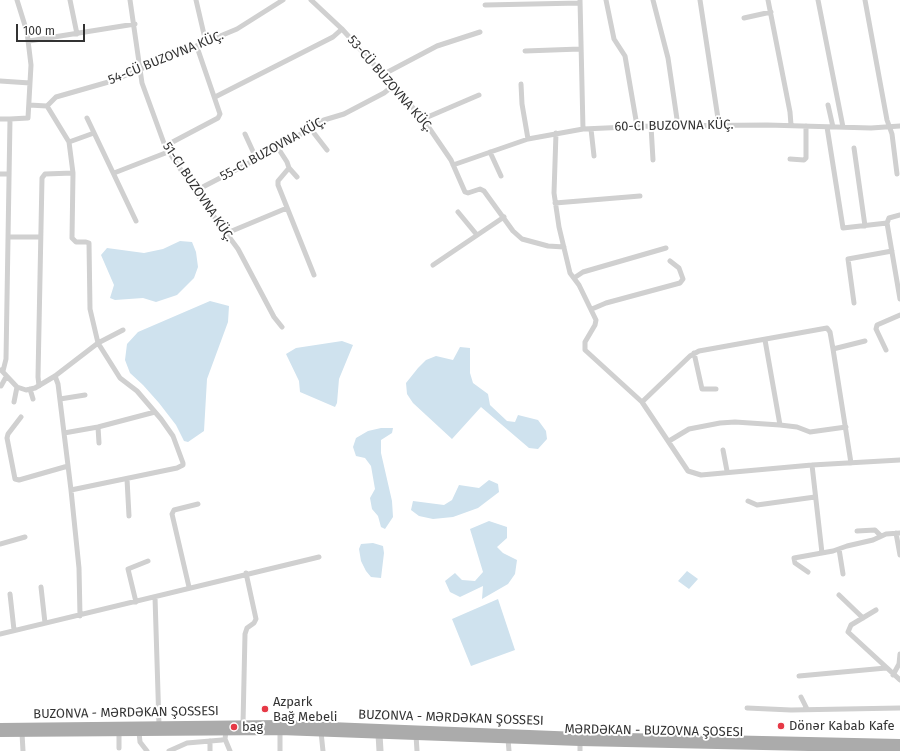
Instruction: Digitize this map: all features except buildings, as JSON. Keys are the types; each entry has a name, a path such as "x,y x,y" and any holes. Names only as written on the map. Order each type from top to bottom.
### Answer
{"main road":[{"name":"BUZONVA - MƏRDƏKAN ŞOSSESI","path":"0,727 243,724 579,736 900,743"},
{"name":"MƏRDƏKAN - BUZOVNA ŞOSESI","path":"0,733 139,732 225,735 280,731 778,748 900,749"}],"street":[{"path":"0,119 28,118 31,65 29,41 17,0"},
{"path":"70,0 77,34"},
{"name":"51-CI BUZOVNA KÜÇ.","path":"130,0 135,24 144,93 165,146 195,191 227,233 245,262 274,317 282,326"},
{"path":"196,0 206,43"},
{"name":"54-CÜ BUZOVNA KÜÇ.","path":"47,106 56,97 108,82 206,43 237,29 282,0"},
{"name":"53-CÜ BUZOVNA KÜÇ.","path":"311,0 342,29 423,119 453,165 465,192 468,193 477,189 482,190 504,217 513,231 522,239 548,246 564,247"},
{"path":"606,0 614,39 625,56 637,126"},
{"path":"653,0 668,58 678,126"},
{"path":"700,0 719,125"},
{"path":"768,0 790,112 791,125"},
{"path":"818,0 843,127"},
{"path":"865,0 886,116 890,127 897,174"},
{"path":"485,5 580,1 583,129"},
{"path":"744,18 770,12"},
{"path":"29,41 135,24"},
{"path":"214,97 333,37 342,29"},
{"path":"384,74 437,46 480,32"},
{"path":"165,146 219,116 220,112 197,47"},
{"path":"525,51 580,50"},
{"path":"0,81 30,82"},
{"path":"521,84 522,104 528,139"},
{"name":"55-CI BUZOVNA KÜÇ.","path":"195,191 256,158 278,148 327,118 344,114 384,93 394,85"},
{"path":"423,119 479,95"},
{"path":"29,105 47,106 69,142 73,173 72,238 76,242 89,243 90,309 98,342 120,378 137,391 155,412 172,436 183,460 183,465 127,479 71,490"},
{"path":"828,105 842,226 845,229 887,223"},
{"path":"87,118 136,220"},
{"path":"10,119 6,359 1,370 17,387 30,389 39,386 55,376 98,342 124,330"},
{"path":"453,165 528,139 583,129 637,126 719,125 791,125 830,127 900,126"},
{"path":"651,126 654,160"},
{"path":"790,159 806,158 806,126"},
{"path":"310,128 327,150"},
{"path":"591,129 594,156"},
{"path":"69,142 94,133"},
{"path":"556,133 554,176 555,203 564,247 570,270 592,309 596,322 586,342 585,350 642,402 669,441 683,465 691,473 701,475 812,465 900,460"},
{"path":"245,134 256,158"},
{"path":"278,148 289,168 297,177"},
{"path":"854,148 865,226"},
{"path":"114,173 168,152"},
{"path":"490,152 502,176"},
{"path":"289,168 277,183 314,275"},
{"path":"39,386 42,176 45,174 73,173"},
{"path":"0,174 9,174"},
{"path":"555,203 640,196"},
{"path":"227,233 287,208"},
{"path":"458,212 477,234"},
{"path":"900,215 889,218 887,223 900,299"},
{"path":"433,265 504,217"},
{"path":"8,237 40,237"},
{"path":"574,278 583,272 666,248"},
{"path":"854,304 848,260 892,251"},
{"path":"592,309 606,303 680,283 683,279 679,268 670,260"},
{"path":"886,350 876,329 877,325 900,315"},
{"path":"642,402 694,353 704,349 765,340 827,328 830,332 851,463"},
{"path":"765,340 780,425"},
{"path":"833,349 865,341"},
{"path":"694,353 702,390 716,389"},
{"path":"55,376 60,399 71,490 79,573 80,616"},
{"path":"1,386 6,377"},
{"path":"14,402 17,387"},
{"path":"30,389 32,399"},
{"path":"60,399 85,395"},
{"path":"64,433 98,427 155,412"},
{"path":"21,417 8,434 7,438 15,479 19,480 68,466"},
{"path":"669,441 689,429 720,422 780,425 797,427 810,432 846,426"},
{"path":"98,427 100,443"},
{"path":"723,450 727,472"},
{"path":"812,465 822,553"},
{"path":"127,479 129,516"},
{"path":"748,501 757,505 815,497"},
{"path":"189,587 172,514 174,510 198,504"},
{"path":"857,531 875,530 881,536"},
{"path":"808,572 795,563 794,558 839,549 873,540 881,536 898,533 900,555"},
{"path":"0,544 25,537"},
{"path":"839,549 843,574"},
{"path":"0,634 80,616 246,573 319,557"},
{"path":"136,602 128,569 148,561"},
{"path":"243,724 245,634 247,628 254,623 256,619 246,573"},
{"path":"41,586 45,623"},
{"path":"10,594 14,630"},
{"path":"839,595 863,618"},
{"path":"155,597 159,725"},
{"path":"876,610 851,625 848,632 900,680"},
{"path":"893,674 899,664 900,654"},
{"path":"799,676 886,668"},
{"path":"801,697 808,709"},
{"path":"747,708 791,710 900,708"},
{"path":"280,731 280,751"},
{"path":"119,732 119,748"},
{"path":"139,732 140,742 147,751"},
{"path":"321,732 323,751"},
{"path":"22,733 23,751"},
{"path":"380,734 380,751"},
{"path":"169,751 187,743 210,741 225,735 230,751"},
{"path":"416,735 417,751"},
{"path":"508,739 509,751"},
{"path":"210,741 210,751"},
{"path":"580,742 580,751"}],"water":[{"path":"180,241 192,242 196,252 198,267 194,278 177,295 156,302 143,298 115,300 110,298 114,285 101,255 107,248 144,253 163,249"},
{"path":"210,301 229,306 228,322 207,379 204,431 188,442 184,441 176,425 159,403 130,373 125,360 127,344 138,332"},
{"path":"342,341 353,345 339,379 337,403 335,407 300,392 299,381 286,354 296,348"},
{"path":"460,347 470,348 470,373 473,383 488,394 490,405 507,421 515,422 518,415 538,420 546,431 547,439 538,449 529,448 481,407 452,439 413,403 407,394 406,383 418,368 426,360 436,356 453,360"},
{"path":"381,428 393,428 392,433 381,440 381,453 392,501 393,517 385,529 381,527 378,516 372,509 370,498 375,489 371,466 365,458 356,456 353,447 356,438 368,431"},
{"path":"489,480 498,484 499,492 478,508 453,517 433,519 419,516 411,510 413,501 444,505 452,500 459,485 479,488"},
{"path":"489,521 507,527 507,538 497,547 503,553 517,560 515,574 508,584 482,599 483,586 460,597 450,592 445,581 455,573 462,580 475,581 483,572 470,529"},
{"path":"373,543 383,546 384,553 381,578 371,577 361,561 359,549 361,544"},
{"path":"687,571 698,579 689,589 678,581"},
{"path":"498,599 515,650 471,666 452,619"}],"place":[{"name":"Azpark Bağ Mebeli","path":"265,709"},
{"name":"Dönər Kabab Kafe","path":"781,726"},
{"name":"bag","path":"234,727"}]}
